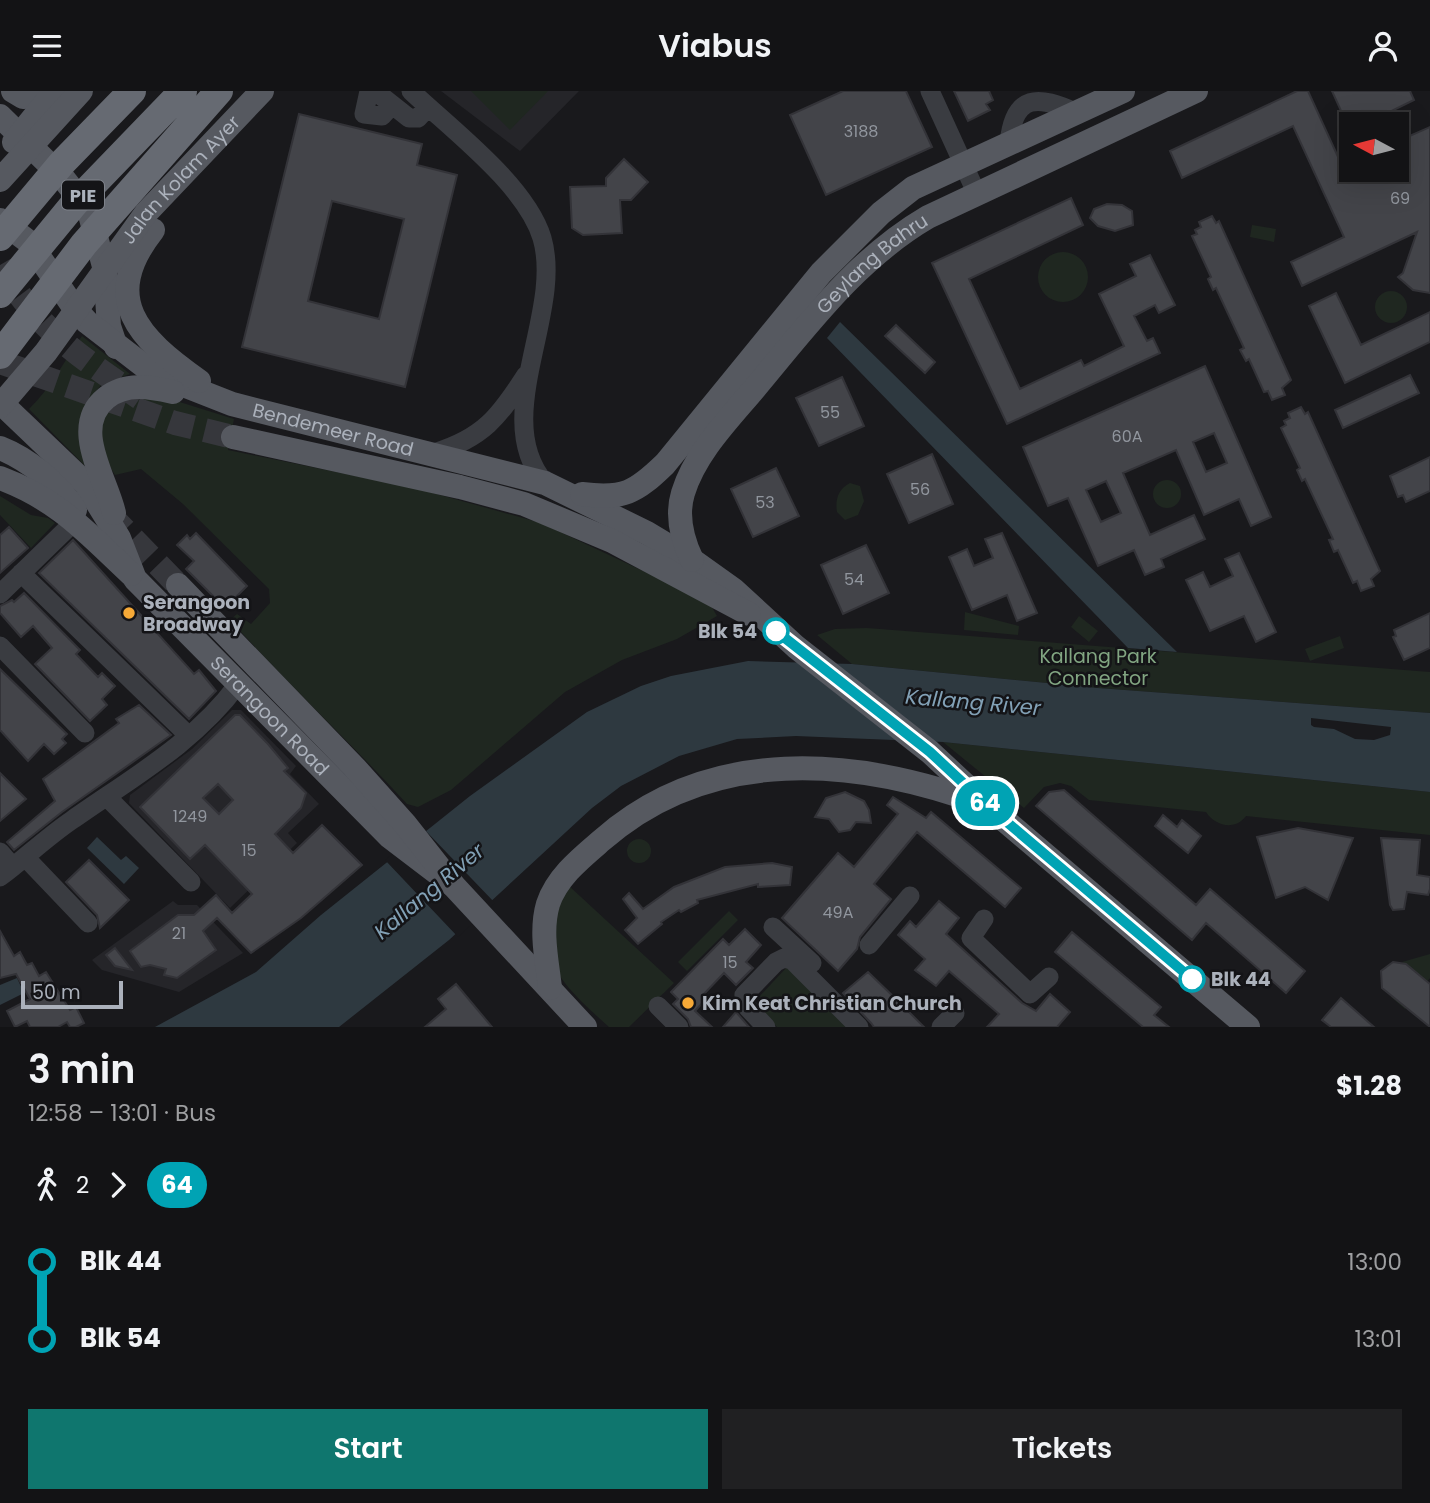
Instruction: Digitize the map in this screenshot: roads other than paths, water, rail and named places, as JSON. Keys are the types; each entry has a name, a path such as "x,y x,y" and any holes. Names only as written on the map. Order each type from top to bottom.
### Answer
{"highway":[{"name":"PIE","path":"0,237 62,163 132,91"},
{"name":"PIE","path":"0,294 74,204 183,91"},
{"path":"0,355 84,244 219,91"}],"main road":[{"path":"13,91 23,97 52,93"},
{"path":"0,180 80,91"},
{"name":"Jalan Kolam Ayer","path":"1,404 38,361 146,213 262,91"},
{"name":"Geylang Bahru","path":"556,487 611,497 643,485 666,464 821,273 881,213 913,188 1124,91"},
{"name":"Geylang Bahru","path":"692,560 684,542 681,506 683,493 701,455 805,327 893,237 976,192 1196,91"},
{"path":"0,158 52,93"},
{"path":"0,116 18,137 63,179 89,211 105,270 109,325 116,347"},
{"path":"200,155 131,263 127,278 128,305 143,332 169,360 232,404"},
{"name":"Bendemeer Road","path":"0,220 29,242 75,309 116,347 153,373 232,404 434,453 556,487 692,560 734,590 796,647 930,752 989,807 1248,1027"},
{"path":"120,538 90,432 91,419 100,403 121,390 145,386 232,404"},
{"name":"Serangoon Road","path":"1,404 85,483 120,538 135,579 238,684 398,830 453,885 550,988 581,1026"},
{"name":"Bendemeer Road","path":"233,437 460,487 524,504 612,541 723,602 763,619"},
{"path":"0,449 29,465 54,485 70,501 82,526"},
{"path":"0,478 54,504 82,526 135,579"},
{"name":"Serangoon Road","path":"178,585 398,830"},
{"path":"550,988 545,923 549,903 558,883 583,855 628,817 691,785 760,769 819,771 895,779 989,807"}],"street":[{"path":"369,91 364,114 382,116 392,105"},
{"path":"375,91 414,119 428,107"},
{"path":"411,91 517,192 541,238 547,282 529,372 525,440 534,470 556,487"},
{"path":"930,91 976,192"},
{"path":"881,213 893,237"},
{"path":"434,453 459,446 487,428 505,408 529,372"},
{"path":"0,594 21,573 82,526"},
{"path":"21,573 189,736"},
{"path":"0,646 85,733"},
{"path":"13,867 72,820 108,797 189,736 238,684"},
{"path":"108,797 191,882"},
{"path":"0,852 13,867 88,923"},
{"path":"869,945 910,896"},
{"path":"984,919 971,938 1030,994 1049,977"},
{"path":"773,927 822,978 859,1027"},
{"path":"766,1027 744,1003 747,990 784,958 822,978"},
{"path":"658,1006 679,1027"}],"water":[{"path":"840,322 1177,652 1128,648 827,338"},
{"name":"Kallang River","path":"748,661 852,664 1098,688 1430,713 1430,792 943,742 796,736 737,739 679,756 621,786 592,808 449,940 339,1027 155,1027 256,972 321,915 470,796 587,712 641,686 671,676"},
{"path":"97,837 121,860 126,856 139,868 124,884 87,848"},
{"path":"17,978 24,993 0,1005 0,985"}],"tunnel":[{"path":"0,265 45,325 79,355 140,398"},
{"path":"0,362 175,423 233,437"},
{"path":"108,513 178,585"}],"place":[{"name":"Serangoon Broadway","path":"129,613"},
{"name":"Blk 54","path":"776,631"},
{"name":"Blk 44","path":"1192,979"},
{"name":"Kim Keat Christian Church","path":"688,1003"}],"park label":[{"name":"Kallang Park Connector","path":"1098,667"}]}
